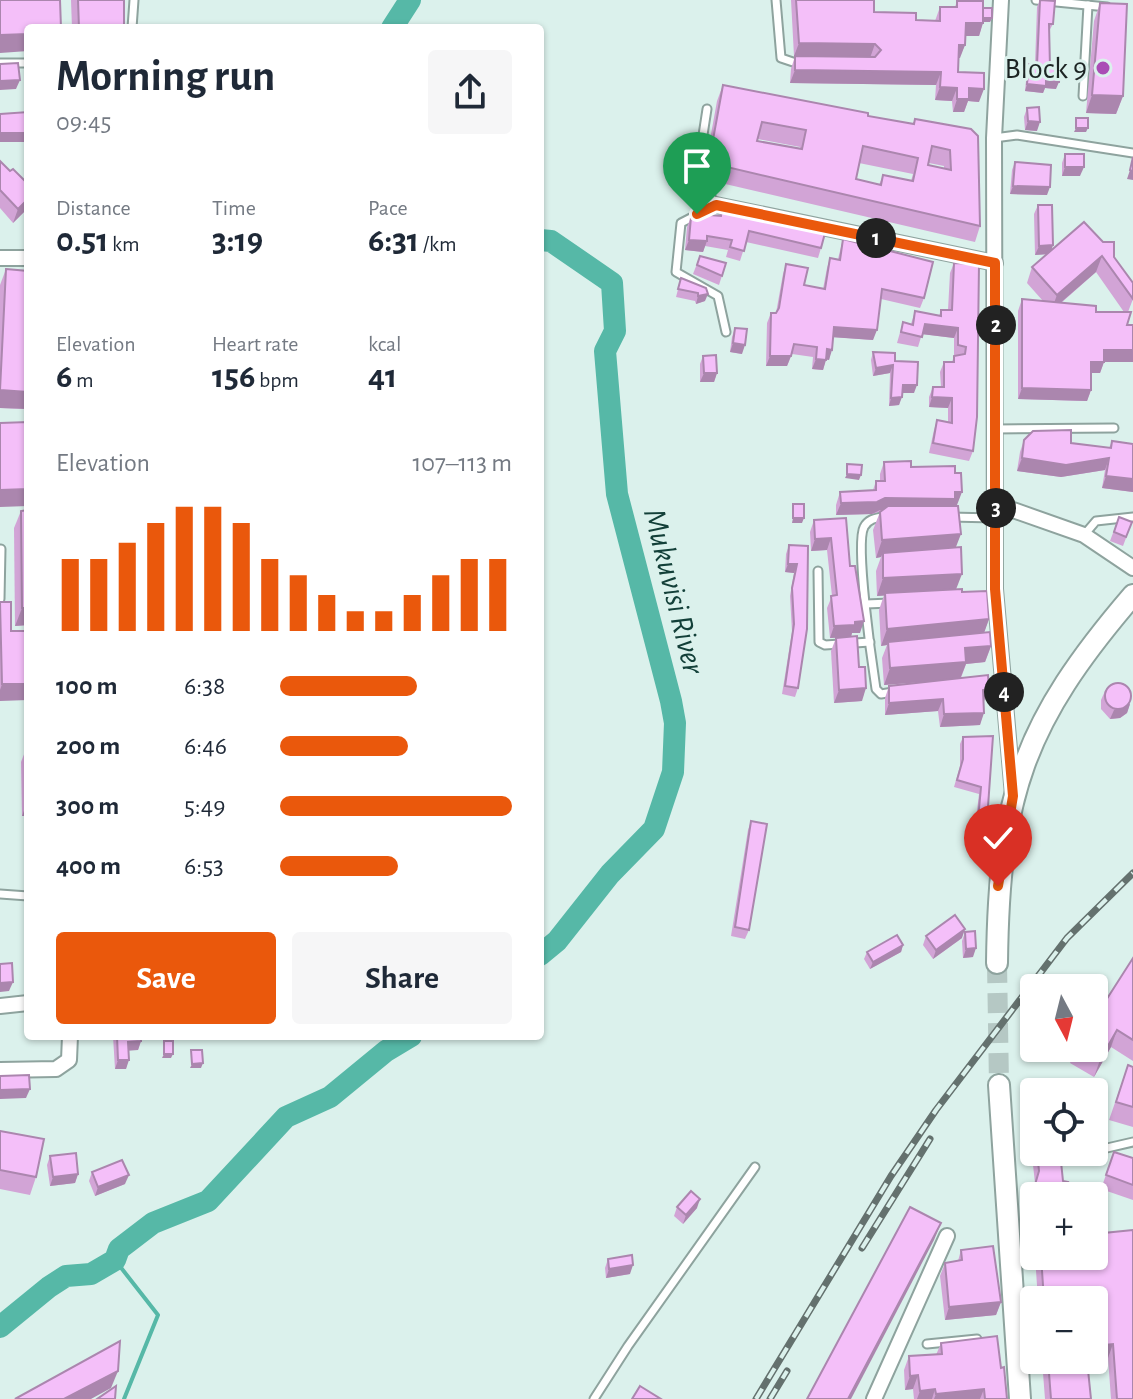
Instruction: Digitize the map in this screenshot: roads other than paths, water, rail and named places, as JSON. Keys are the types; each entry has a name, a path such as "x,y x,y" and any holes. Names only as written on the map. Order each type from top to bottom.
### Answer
{"street":[{"path":"1001,0 989,141 995,263 996,511 989,591 1002,667 1013,796"},
{"path":"716,205 995,263"},
{"path":"0,258 24,258"},
{"path":"996,511 1084,535 1133,568"},
{"path":"997,963 998,886 1013,796 1026,754 1049,705 1099,635 1133,595"},
{"path":"0,1006 24,1003"},
{"path":"0,1070 56,1069 69,1060 70,1040"},
{"path":"999,1085 1008,1336 1020,1399"},
{"path":"874,1399 947,1236"}],"lane":[{"path":"132,24 134,0"},
{"path":"776,0 781,58 803,64"},
{"path":"1036,0 1120,8"},
{"path":"1083,96 1088,5"},
{"path":"0,63 24,63"},
{"path":"707,109 697,177 716,205 681,223 676,272 718,296 726,332"},
{"path":"989,141 1017,135 1133,153"},
{"path":"995,429 1114,428"},
{"path":"938,517 996,511"},
{"path":"894,517 880,517 863,529 866,604 878,692 910,691"},
{"path":"1084,535 1096,521 1133,517"},
{"path":"0,599 1,549"},
{"path":"864,565 879,564"},
{"path":"818,571 819,642 825,645 870,642"},
{"path":"866,604 894,603"},
{"path":"871,653 885,651"},
{"path":"0,894 24,896"},
{"path":"1108,1148 1133,1142"},
{"path":"594,1399 755,1167"},
{"path":"927,1344 986,1338"}],"waterway":[{"name":"Mukuvisi River","path":"395,24 410,0"},
{"name":"Mukuvisi River","path":"544,240 551,241 612,283 615,331 605,351 617,494 675,723 673,772 654,829 610,874 557,941 544,952"},
{"name":"Mukuvisi River","path":"0,1327 66,1276 91,1274 115,1260 119,1249 153,1223 208,1201 286,1117 330,1097 386,1051 404,1040"},
{"path":"115,1260 158,1315 124,1399"}],"tunnel":[{"path":"997,963 999,1085"}],"railway":[{"path":"756,1399 891,1176 936,1110 1067,938 1133,873"},
{"path":"862,1248 930,1139"},
{"path":"770,1399 787,1371"}],"place":[{"name":"Block 9","path":"1103,68"}]}
